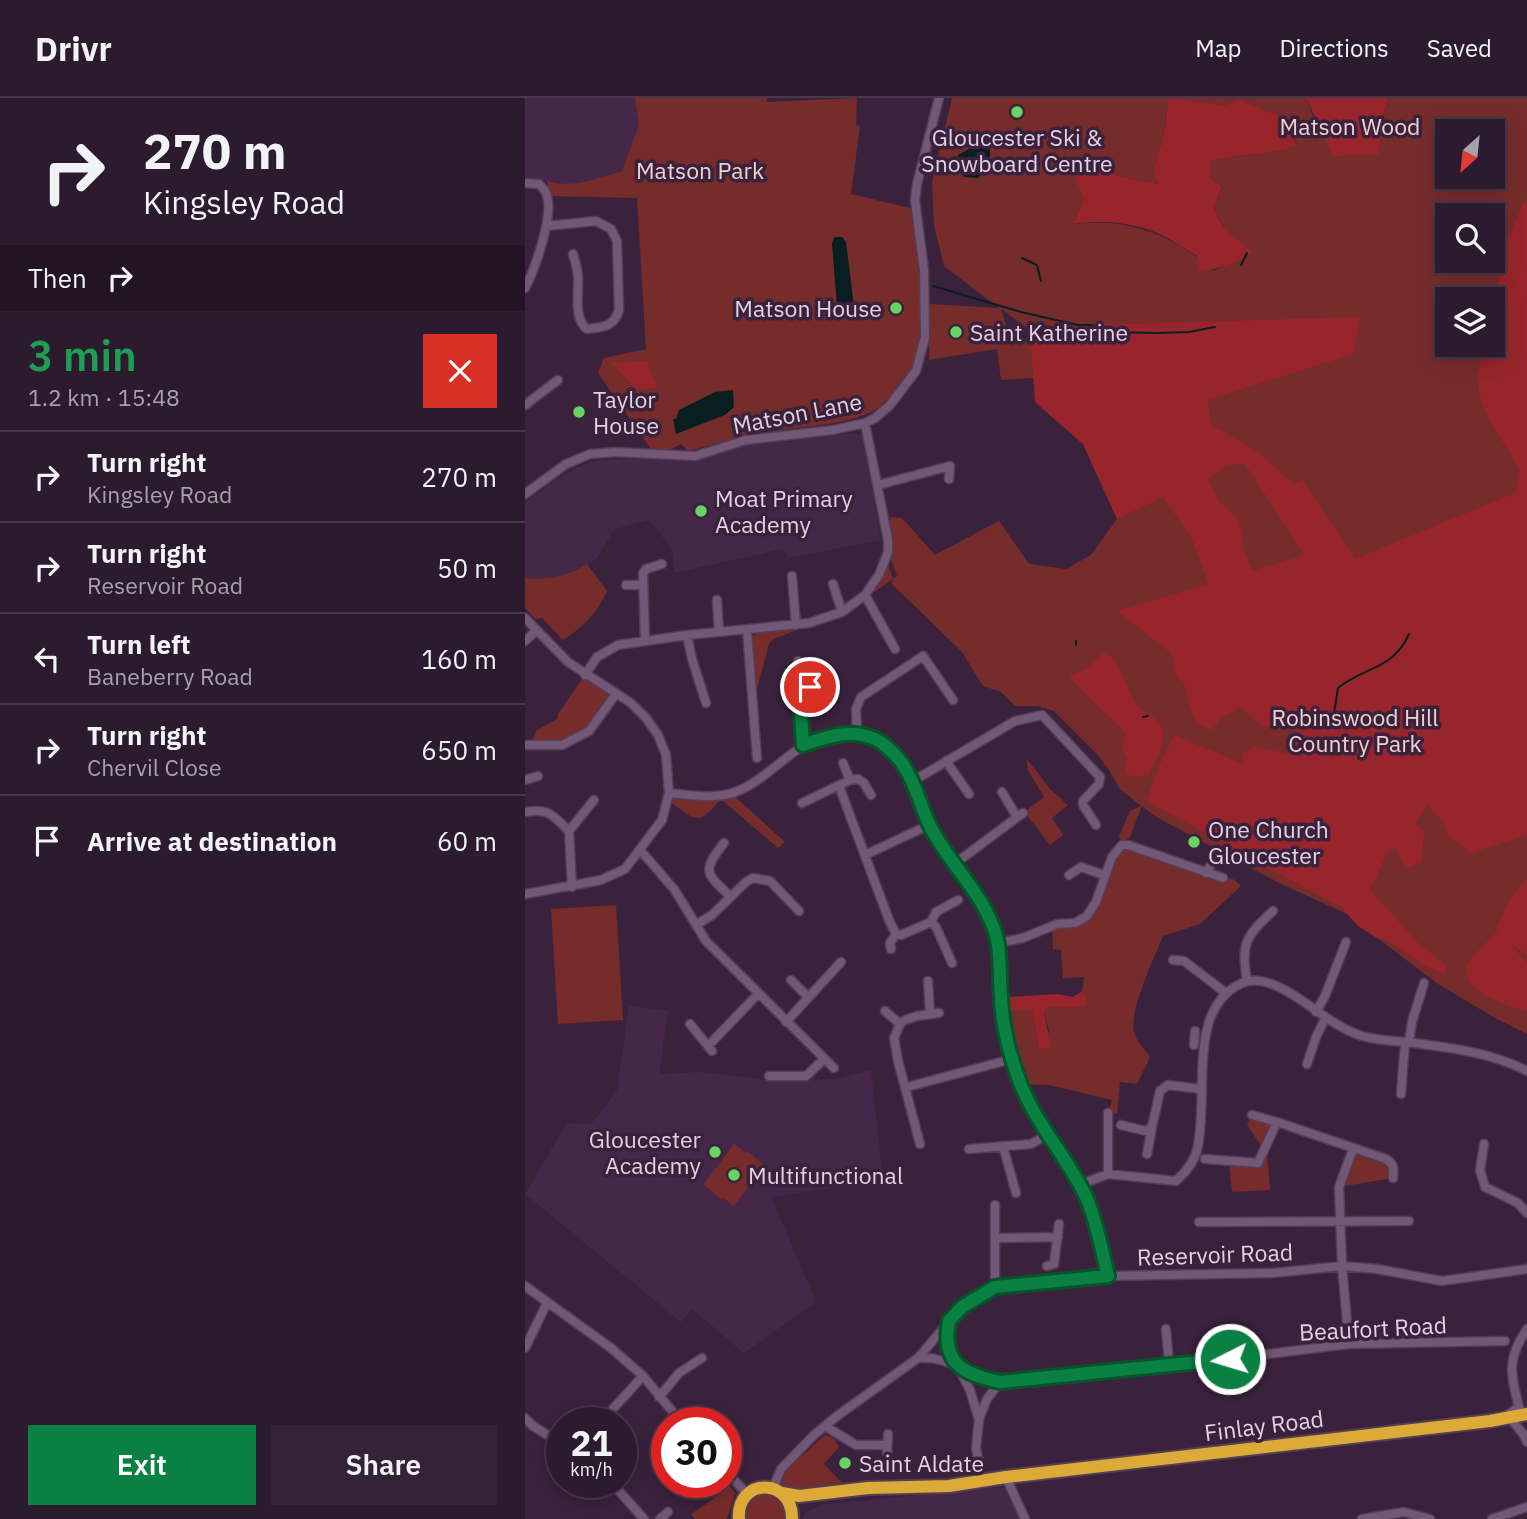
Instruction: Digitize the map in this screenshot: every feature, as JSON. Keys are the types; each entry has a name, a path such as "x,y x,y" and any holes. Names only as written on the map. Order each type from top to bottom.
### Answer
{"highway":[{"name":"Finlay Road","path":"1006,1477 1475,1422 1518,1427 1527,1414"},
{"path":"940,1486 948,1482 982,1477 1006,1477"},
{"path":"739,1518 742,1501 747,1494 762,1487 799,1496 868,1488 940,1486 1006,1477"},
{"path":"778,1491 791,1504 792,1516"},
{"path":"792,1516 803,1504 832,1492"}],"street":[{"name":"Matson Lane","path":"525,494 566,464 590,454 615,452 695,456 746,440 833,430 865,423 890,405 916,372 923,343 924,270 915,200 939,98"},
{"path":"525,183 539,184 546,193 546,226 538,259 525,288"},
{"path":"546,226 596,221 611,229 617,240 619,310 616,319 609,326 587,329 582,325 579,314 578,274 573,254"},
{"path":"525,405 558,380"},
{"path":"585,675 593,662 604,652 618,645 810,623 842,612 865,595 879,575 888,552 888,540 865,423"},
{"path":"878,485 950,466 949,479"},
{"path":"645,640 643,573 646,569 661,564"},
{"path":"792,576 796,625"},
{"path":"832,584 842,612"},
{"path":"626,585 642,586"},
{"path":"865,595 895,649"},
{"path":"717,600 719,632"},
{"path":"525,618 568,662 639,710 658,735 666,755 669,793 662,820 625,869 601,880 525,894"},
{"path":"747,630 757,758"},
{"path":"525,641 536,631"},
{"path":"687,635 706,703"},
{"path":"857,734 856,709 861,697 923,656 953,700"},
{"path":"798,661 806,669 810,687 801,714 803,745"},
{"path":"525,745 562,745 589,732 616,694"},
{"path":"913,781 1015,721 1042,715 1100,777 1099,784 1083,800 1083,805 1096,825"},
{"path":"669,793 715,796 739,791 803,745 826,737 857,734 876,739 901,762 913,781 929,825 953,864 985,907 992,922 998,943 1002,1011 1011,1059 1023,1091 1086,1199 1099,1236 1108,1276"},
{"path":"946,761 969,794"},
{"path":"843,763 850,780"},
{"path":"525,780 538,776"},
{"path":"802,803 850,780 858,779 864,783 871,795"},
{"path":"839,786 896,934"},
{"path":"953,864 1020,815 1002,792"},
{"path":"569,831 594,800"},
{"path":"525,812 544,810 551,813 569,831 572,887"},
{"path":"865,855 929,825"},
{"path":"724,843 709,863 709,872 712,879 731,897"},
{"path":"998,943 1023,938 1057,924 1081,920 1087,916 1096,902 1104,875 1118,848 1128,845 1223,878"},
{"path":"641,851 674,889 706,941 834,1068"},
{"path":"1206,873 1215,858"},
{"path":"1069,875 1081,867 1104,875"},
{"path":"696,925 753,878 769,881 799,911"},
{"path":"896,934 901,935 931,922 936,912 958,900"},
{"path":"1247,981 1243,954 1252,931 1273,911"},
{"path":"931,922 936,927 952,962"},
{"path":"891,949 890,943 896,934"},
{"path":"1316,1012 1346,942"},
{"path":"1173,960 1184,961 1226,993"},
{"path":"786,1021 841,962"},
{"path":"791,980 808,998"},
{"path":"921,1143 894,1038 900,1024 917,1016 935,1014 928,981"},
{"path":"1079,1185 1108,1174 1176,1181 1189,1169 1198,1147 1208,1023 1226,993 1235,985 1247,981 1267,982 1283,989 1325,1018 1361,1035 1379,1040 1471,1051 1527,1071"},
{"path":"1401,1094 1407,1042 1419,987"},
{"path":"690,1024 710,1049 758,994"},
{"path":"885,1010 900,1024"},
{"path":"1307,1063 1325,1018"},
{"path":"1195,1038 1206,1038"},
{"path":"769,1076 806,1076 824,1059"},
{"path":"907,1087 1011,1059"},
{"path":"1147,1154 1157,1088 1168,1085 1201,1089"},
{"path":"1108,1113 1108,1174"},
{"path":"1252,1115 1391,1162 1394,1168 1393,1178"},
{"path":"1205,1159 1258,1163 1277,1122"},
{"path":"1121,1125 1146,1132 1152,1127"},
{"path":"969,1149 1031,1144 1047,1135"},
{"path":"1484,1144 1480,1170 1485,1186 1518,1203 1527,1213"},
{"path":"1003,1146 1016,1193"},
{"path":"1349,1344 1339,1186 1353,1149"},
{"path":"995,1205 995,1287"},
{"path":"1199,1222 1409,1221"},
{"path":"1047,1266 1054,1264 1059,1224"},
{"path":"996,1238 1058,1237"},
{"name":"Reservoir Road","path":"778,1491 781,1469 825,1426 918,1358 962,1307 995,1287 1108,1276 1273,1273 1342,1266 1377,1269 1442,1281 1527,1269"},
{"path":"525,1286 611,1348 643,1376 669,1407"},
{"path":"525,1348 547,1303"},
{"path":"949,1321 949,1347 970,1390 979,1420"},
{"path":"1166,1329 1169,1363"},
{"path":"1518,1427 1519,1407 1510,1366 1517,1343 1527,1329"},
{"name":"Beaufort Road","path":"1243,1357 1349,1344 1505,1342"},
{"path":"659,1396 679,1373 702,1358"},
{"path":"918,1358 940,1358 978,1377 1000,1382 1230,1359"},
{"path":"615,1407 643,1376"},
{"path":"982,1477 977,1448 979,1420 988,1399 1000,1382"},
{"path":"525,1418 546,1434"},
{"path":"825,1426 856,1445 887,1449 888,1434"},
{"path":"1006,1477 1025,1519"},
{"path":"742,1489 747,1494"},
{"path":"625,1498 644,1519"},
{"path":"1492,1519 1527,1507"},
{"path":"660,1519 669,1512"},
{"path":"1362,1519 1404,1512 1430,1519"}],"shaded area":[{"path":"525,98 635,98 640,125 622,171 579,184 556,184 525,177"},
{"path":"981,142 989,143 990,158 987,167 978,178 964,177 958,169 958,155"},
{"path":"834,237 842,237 846,242 854,306 837,307 832,244"},
{"path":"733,390 734,407 725,415 676,434 673,419 676,419 679,410 715,392"},
{"name":"Moat Primary Academy","path":"855,433 863,436 881,540 788,558 783,549 674,573 673,551 647,520 615,529 596,559 579,569 553,578 525,578 525,502 580,466 599,460 699,458 747,445"},
{"name":"Gloucester Academy","path":"629,1006 668,1011 659,1074 702,1072 768,1080 806,1080 835,1079 871,1070 883,1180 771,1197 816,1302 744,1353 692,1309 681,1322 525,1194 567,1123 591,1124 617,1091"},
{"path":"1002,1487 1007,1490 1021,1519 803,1519 805,1512 826,1504"}],"green space":[{"name":"Matson Park","path":"635,98 767,98 766,102 857,98 856,125 860,126 851,194 910,208 925,305 918,352 909,374 879,407 836,423 779,430 773,428 692,450 687,450 681,444 655,455 598,373 604,358 646,349 637,198 549,196 547,181 576,183 622,171 639,125"},
{"path":"952,98 1306,98 1315,121 1379,154 1388,98 1527,98 1527,1034 1438,984 1358,926 1347,914 1279,883 1153,815 1142,806 1130,837 1122,842 1119,836 1130,811 1141,806 1119,788 1096,753 1054,711 1039,706 1015,706 1001,692 983,686 962,652 891,583 897,576 888,552 890,517 902,518 935,555 999,521 1029,564 1066,569 1091,555 1117,519 1083,444 1035,402 1034,378 1001,380 997,349 929,360 930,304 999,308 944,266 934,225 932,182","holes":["1166,114 1289,134 1297,144 1265,153 1210,160 1210,178 1222,188 1214,207 1216,214 1227,230 1247,247 1224,266 1213,271 1183,247 1149,231 1112,223 1074,224 1084,198 1102,169 1118,176 1158,184 1153,170 1163,137","1001,309 1030,330 1031,342 1012,344"]},
{"path":"1169,98 1224,106 1240,100 1278,116 1297,145 1276,151 1210,161 1210,178 1222,187 1214,207 1217,215 1229,233 1253,252 1220,267 1199,270 1197,256 1164,236 1143,228 1113,223 1074,224 1084,198 1075,177 1102,169 1118,176 1158,184 1153,170 1163,137"},
{"name":"Matson Wood","path":"1306,98 1388,98 1379,154 1333,156"},
{"name":"Robinswood Hill Country Park","path":"1527,200 1527,835 1471,853 1448,835 1443,821 1427,805 1415,824 1424,832 1421,862 1408,868 1401,861 1396,849 1389,849 1370,890 1421,946 1444,963 1447,971 1442,974 1387,940 1377,938 1358,926 1342,908 1147,801 1158,768 1174,735 1243,764 1243,753 1253,747 1301,756 1310,742 1288,728 1263,727 1240,707 1221,718 1212,730 1197,723 1184,683 1177,676 1171,653 1117,611 1209,584 1191,537 1163,497 1117,519 1083,444 1035,402 1030,330 1092,325 1360,317 1353,354 1207,400 1212,425 1258,452 1294,484 1302,479 1355,559 1515,493 1520,470 1488,416 1478,379 1482,357 1505,357 1505,287 1497,287 1499,273 1505,273 1505,245 1523,203","holes":["1245,464 1305,555 1252,571 1244,550 1239,521 1219,501 1208,480 1226,465"]},
{"path":"647,361 657,387 637,390 611,363"},
{"path":"887,561 893,579 871,594 870,591"},
{"path":"587,564 607,591 589,619 563,640 542,618 535,619 525,608 525,578 557,576"},
{"path":"799,627 773,639 769,644 757,689 757,712 751,640 765,630"},
{"path":"1103,652 1115,662 1138,707 1158,721 1162,728 1162,746 1149,774 1139,777 1124,774 1127,758 1122,749 1126,733 1069,677 1088,668"},
{"path":"585,675 616,694 598,719 573,739 531,745 536,731 557,719"},
{"path":"1027,759 1051,790 1068,805 1052,818 1063,835 1050,845 1027,815 1027,810 1044,797 1028,770"},
{"path":"669,793 731,793 785,842 778,848 721,799 707,814 697,818 691,817 669,801"},
{"path":"1122,845 1235,880 1241,886 1200,924 1163,936 1134,1014 1135,1035 1150,1057 1137,1084 1120,1082 1117,1114 1108,1113 1112,1100 1049,1085 1027,1084 1015,1056 1008,1010 1032,1009 1039,1049 1049,1031 1044,1012 1047,1007 1086,996 1082,991 1084,977 1063,978 1061,950 1053,949 1052,926 1087,916 1112,857"},
{"path":"1527,878 1527,955 1508,942 1527,962 1527,1011 1486,996 1470,982 1467,974 1468,964 1498,931 1496,929 1512,896"},
{"path":"616,905 623,1020 558,1024 551,909"},
{"path":"1082,991 1086,996 1086,1007 1048,1007 1044,1012 1051,1048 1039,1049 1032,1010 1008,1010 1007,997 1057,994 1073,997"},
{"path":"1252,1115 1277,1122 1267,1153 1270,1190 1232,1192 1229,1161 1258,1163 1264,1150 1247,1125"},
{"name":"Multifunctional","path":"734,1144 746,1153 748,1151 764,1166 734,1206 722,1197 720,1199 704,1184"},
{"path":"1353,1149 1386,1159 1393,1178 1339,1187"},
{"path":"825,1435 833,1438 839,1447 824,1464 843,1484 811,1492 783,1488 780,1481 785,1471"},
{"path":"764,1492 780,1496 790,1519 742,1519 749,1499"},
{"path":"733,1498 727,1519 695,1519 691,1514 712,1500"}],"waterway":[{"path":"1241,265 1247,253"},
{"path":"1022,258 1037,265 1041,281"},
{"path":"933,286 1021,312 1078,325 1092,325 1111,332 1189,332 1215,327"},
{"path":"1334,713 1338,688 1387,661 1403,646 1409,634"},
{"path":"1143,717 1148,716"}],"place":[{"name":"Gloucester Ski & Snowboard Centre","path":"1017,112"},
{"name":"Matson House","path":"896,308"},
{"name":"Saint Katherine","path":"956,332"},
{"name":"Taylor House","path":"579,412"},
{"name":"Moat Primary Academy","path":"701,511"},
{"name":"One Church Gloucester","path":"1194,842"},
{"name":"Gloucester Academy","path":"715,1152"},
{"name":"Multifunctional","path":"734,1175"},
{"name":"Saint Aldate","path":"845,1463"}],"route":[{"path":"810,687 801,714 803,745 826,737 857,734 876,739 890,751 913,781 929,825 948,858 985,907 998,943 1002,1011 1011,1059 1030,1107 1086,1199 1099,1236 1108,1276 995,1287 962,1307 949,1321 949,1347 957,1366 978,1377 1000,1382 1230,1359"}]}
